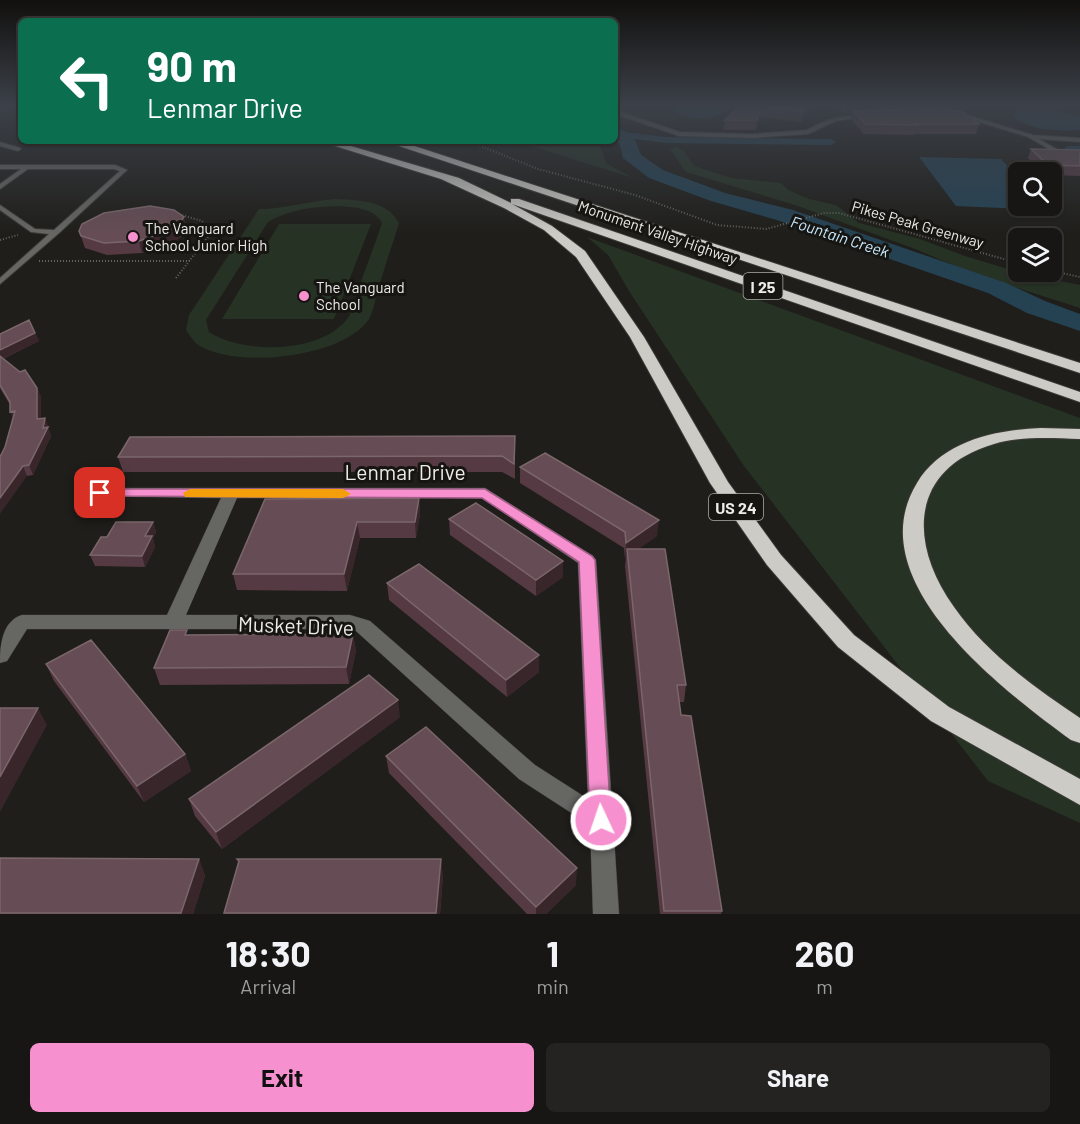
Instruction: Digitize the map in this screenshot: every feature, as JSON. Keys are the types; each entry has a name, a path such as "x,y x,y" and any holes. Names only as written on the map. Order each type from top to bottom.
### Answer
{"highway":[{"name":"Monument Valley Highway","path":"350,149 445,177 1080,397"},
{"name":"Monument Valley Highway","path":"413,149 1080,368"},
{"name":"US 24","path":"445,177 508,206 548,228 581,254 637,337 719,483 774,560 846,641 940,714 1080,793"},
{"path":"909,310 1080,363"},
{"path":"1080,434 1038,434 1000,438 955,454 932,472 916,496 913,539 922,572 931,591 965,636 1010,680 1080,732"}],"street":[{"name":"Lenmar Drive","path":"100,493 485,494 587,560 606,914"},
{"path":"0,656 22,622 172,623 231,493"},
{"name":"Musket Drive","path":"172,623 350,622 363,626 527,772 601,820"}],"lane":[{"path":"1052,149 1059,153 1080,154"},
{"path":"0,167 115,166 124,169 0,282"},
{"path":"0,187 27,167"},
{"path":"0,207 33,231 57,232"}],"path":[{"name":"Pikes Peak Greenway","path":"487,149 538,169 635,195 717,225 755,229 776,227 824,213 849,215 1008,261"},
{"path":"173,214 200,220 210,227 212,232 176,278"},
{"path":"24,261 190,261"},
{"path":"1062,273 1080,277"}],"green space":[{"path":"539,149 601,149 606,163 633,178"},
{"path":"670,149 684,151 694,166 732,178 781,183 788,190 809,199 836,205 859,223 920,239 1008,269 1008,282 1062,281 1080,285 1080,308 977,275 915,249 795,205 686,172"},
{"path":"344,199 371,203 394,215 399,223 369,319 356,332 337,343 287,356 236,357 214,352 197,344 186,330 189,315 259,209","holes":["338,206 369,211 382,223 350,314 335,331 319,339 281,347 241,344 209,332 206,320 268,222 285,214 302,210"]},
{"path":"279,224 371,224 334,319 222,319"},
{"path":"587,237 1080,418 1080,823 988,781 744,466 629,291 608,255"}],"water":[{"path":"919,157 1001,159 1008,166 1008,208 956,206"}],"building":[{"path":"1031,149 1080,150 1080,166 1062,165 1062,162 1045,162"},
{"path":"150,206 174,210 184,217 169,231 139,241 104,243 81,236 79,231 82,224 104,213"},
{"path":"29,320 35,333 0,350 0,334"},
{"path":"0,356 20,372 25,370 37,388 37,419 45,418 43,428 48,427 29,465 23,466 0,498 0,457 15,411 10,412 10,402 0,385"},
{"path":"515,436 514,464 502,456 118,457 130,437"},
{"path":"545,453 659,520 626,543 625,532 520,467"},
{"path":"419,498 415,522 357,522 344,574 233,574 265,499"},
{"path":"476,503 563,561 536,580 449,519"},
{"path":"116,522 153,522 145,536 152,536 142,556 90,555 101,537 107,537"},
{"path":"627,549 665,549 686,685 677,685 681,715 691,716 722,911 664,911"},
{"path":"419,564 539,655 506,680 387,583"},
{"path":"170,630 187,630 185,635 353,634 346,667 154,668"},
{"path":"91,640 185,754 137,786 46,664"},
{"path":"369,675 398,700 216,832 189,799"},
{"path":"0,708 38,708 0,777"},
{"path":"426,727 577,868 536,907 386,756"},
{"path":"0,858 199,859 181,913 0,913"},
{"path":"237,859 441,859 436,913 224,913 239,861"}],"waterway":[{"name":"Fountain Creek","path":"630,149 632,158 656,174 718,197 785,215 997,288 1036,307 1080,323"},
{"path":"1069,149 1080,149"}],"slow traffic":[{"path":"190,493 343,494"}],"place":[{"name":"The Vanguard School Junior High","path":"133,237"},
{"name":"The Vanguard School","path":"304,296"}],"route":[{"path":"100,493 485,494 587,560 601,820"}]}
